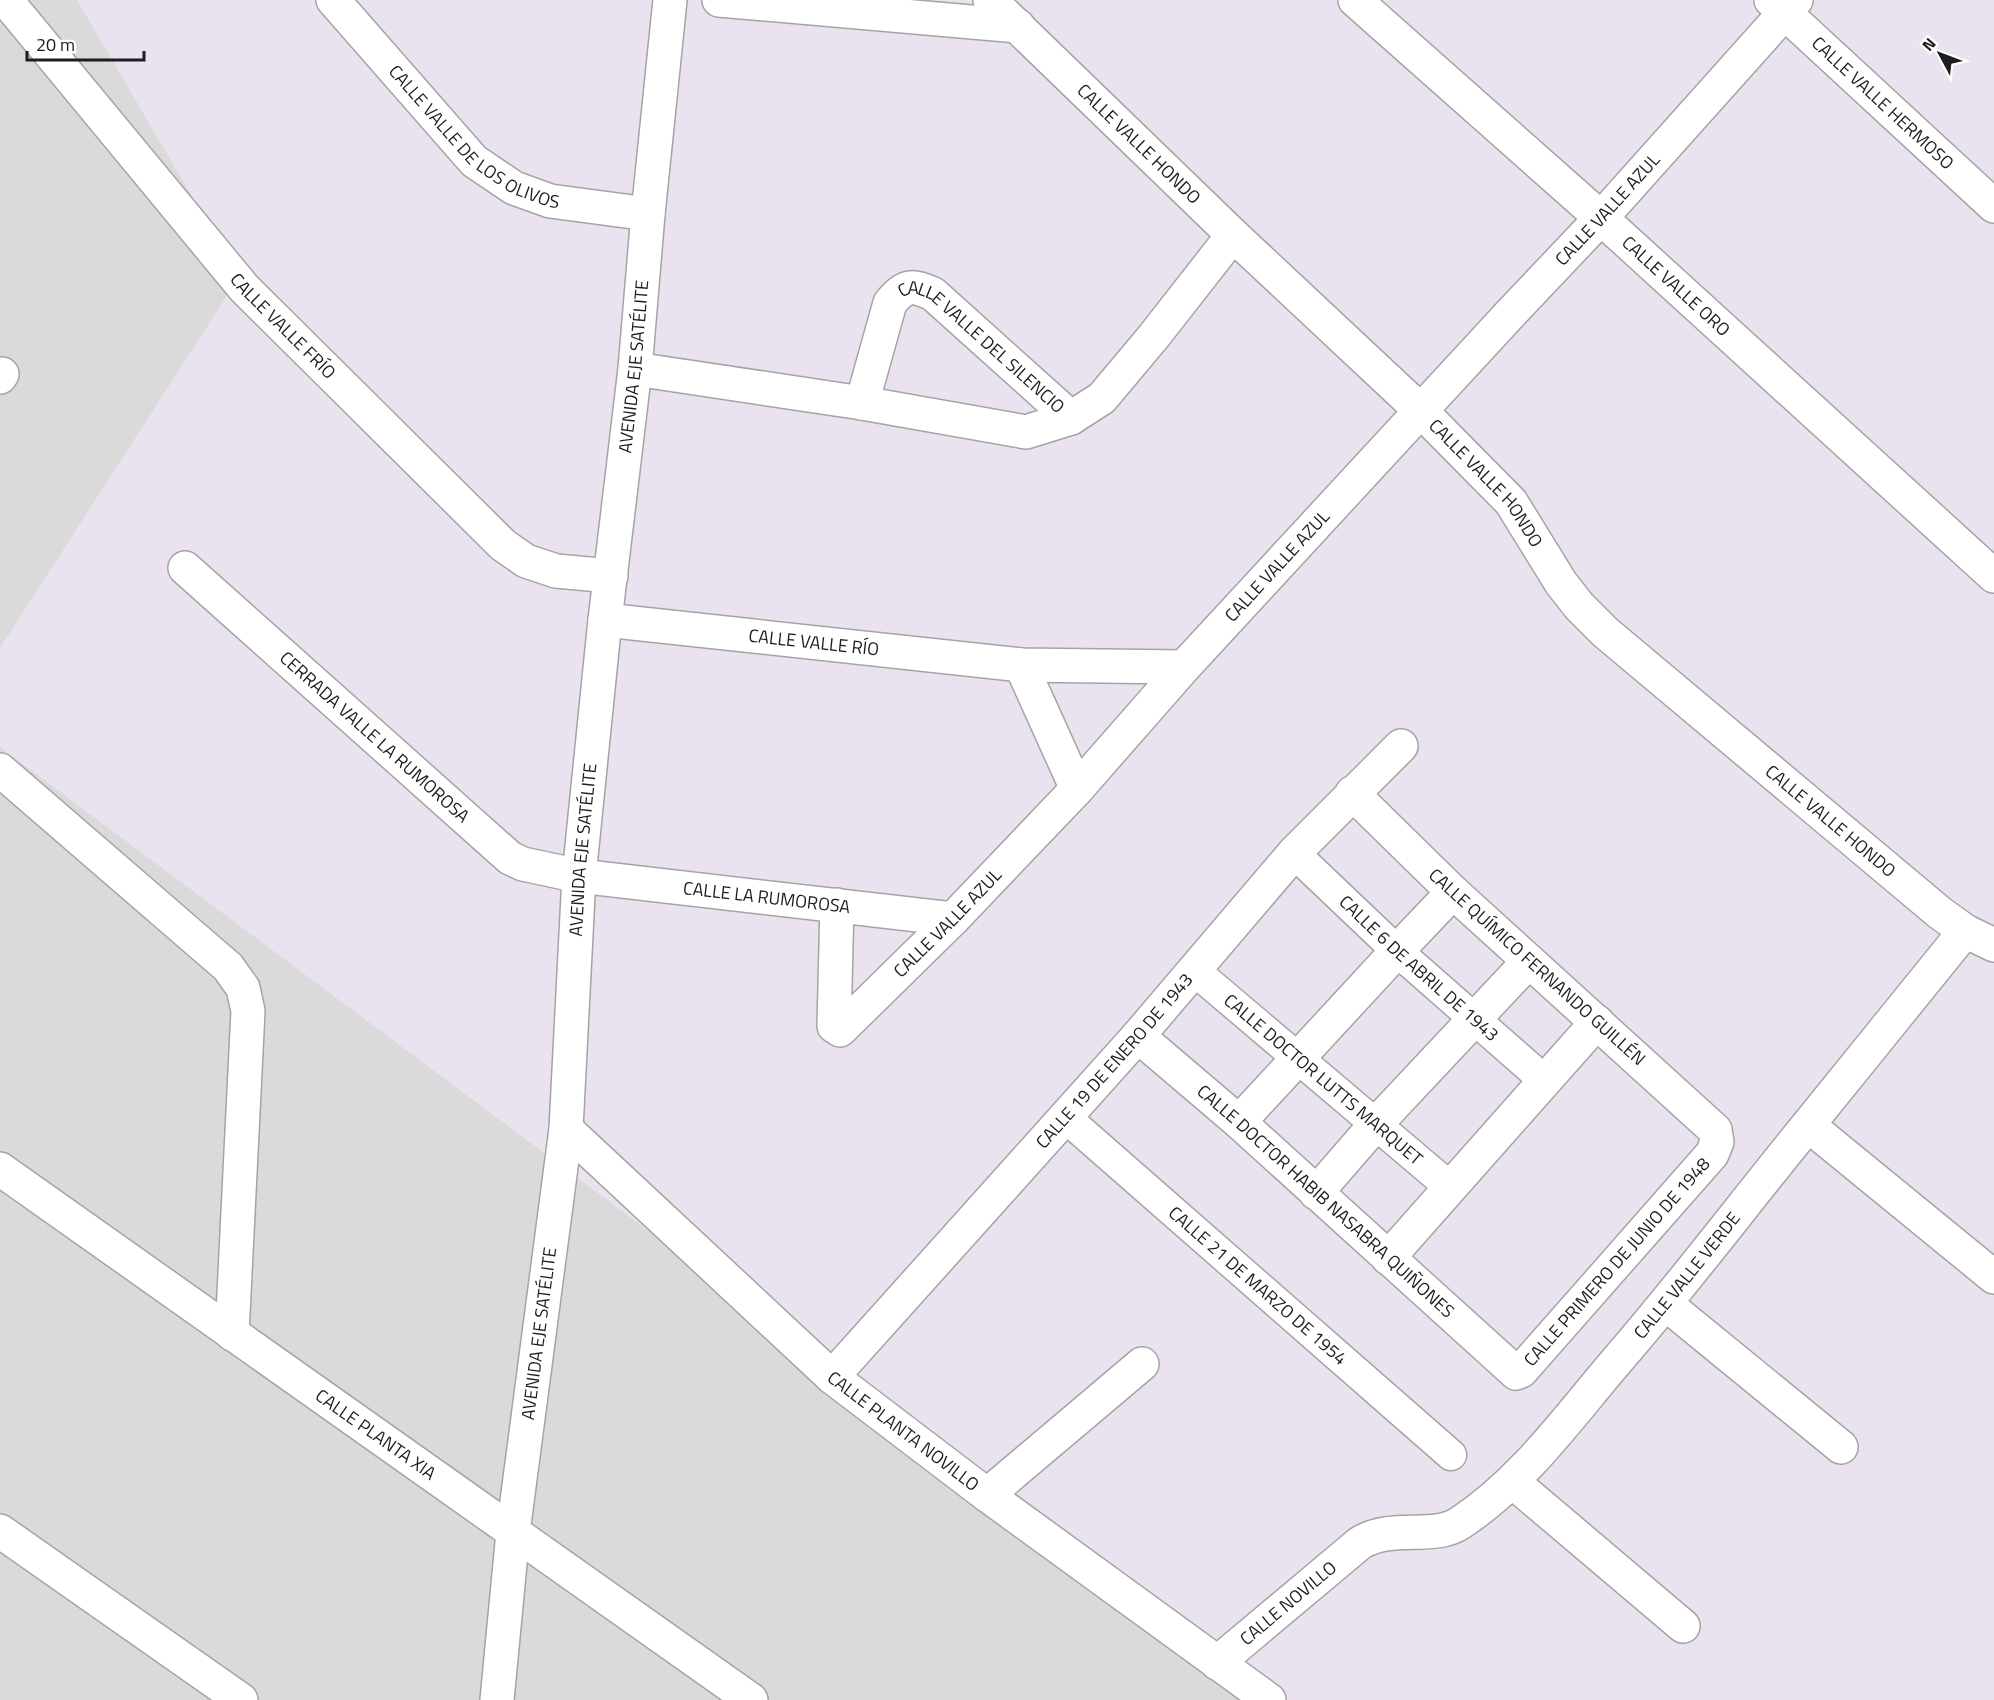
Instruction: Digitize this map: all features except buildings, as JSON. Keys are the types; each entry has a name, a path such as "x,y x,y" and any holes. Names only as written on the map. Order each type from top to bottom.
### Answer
{"street":[{"name":"CALLE VALLE FRÍO","path":"6,0 244,288 503,545 526,561 556,571 611,576"},
{"name":"CALLE VALLE DE LOS OLIVOS","path":"333,0 474,161 506,183 550,201 648,214"},
{"name":"AVENIDA EJE SATÉLITE","path":"497,1700 513,1532 566,1129 579,876 605,620 635,369 670,0"},
{"path":"719,0 1018,26"},
{"name":"CALLE VALLE HONDO","path":"990,0 1233,236 1421,411 1511,502 1561,584 1605,632 1931,905 1980,938"},
{"name":"CALLE VALLE ORO","path":"1355,0 1601,218 1994,576"},
{"name":"CALLE VALLE AZUL","path":"837,905 834,1026 840,1030 953,919 1077,789 1184,667 1601,218 1784,4"},
{"name":"CALLE VALLE HERMOSO","path":"1784,4 1994,206"},
{"name":"CALLE VALLE DEL SILENCIO","path":"635,369 862,403 1026,432 1071,418 1102,398 1233,236"},
{"name":"CALLE VALLE DEL SILENCIO","path":"862,403 890,303 901,290 915,286 933,294 1071,418"},
{"name":"CERRADA VALLE LA RUMOROSA","path":"186,568 510,858 523,864 579,876"},
{"name":"CALLE VALLE RÍO","path":"605,620 1021,665 1184,667"},
{"path":"1021,665 1077,789"},
{"name":"CALLE 19 DE ENERO DE 1943","path":"832,1377 1138,1036 1294,853 1401,746"},
{"path":"0,770 228,967 243,988 248,1011 232,1334"},
{"name":"CALLE QUÍMICO FERNANDO GUILLÉN","path":"1352,793 1453,892 1715,1130 1718,1142"},
{"name":"CALLE 6 DE ABRIL DE 1943","path":"1294,853 1397,951 1545,1081"},
{"name":"CALLE LA RUMOROSA","path":"579,876 953,919"},
{"path":"1239,1122 1453,892"},
{"name":"CALLE VALLE VERDE","path":"1360,1544 1382,1533 1443,1530 1458,1524 1513,1482 1666,1304 1808,1125 1980,938"},
{"path":"1316,1192 1375,1125 1529,961"},
{"name":"CALLE DOCTOR LUTTS MARQUET","path":"1194,971 1451,1188"},
{"path":"1388,1258 1597,1022"},
{"name":"CALLE DOCTOR HABIB NASABRA QUIÑONES","path":"1138,1036 1239,1122 1511,1371"},
{"name":"CALLE 21 DE MARZO DE 1954","path":"1065,1117 1451,1455"},
{"path":"1808,1125 1994,1277"},
{"name":"CALLE PLANTA NOVILLO","path":"566,1129 832,1377 987,1495 1269,1700"},
{"name":"CALLE PRIMERO DE JUNIO DE 1948","path":"1511,1371 1516,1373 1521,1371 1712,1154 1718,1142"},
{"name":"CALLE PLANTA XIA","path":"0,1169 751,1700"},
{"path":"1666,1304 1841,1447"},
{"path":"987,1495 1142,1364"},
{"path":"1513,1482 1683,1626"},
{"path":"0,1531 242,1700"},
{"name":"CALLE NOVILLO","path":"1217,1663 1360,1544"}],"shaded area":[{"path":"0,0 77,0 239,277 0,648"},
{"path":"0,747 1277,1700 0,1700"}]}
